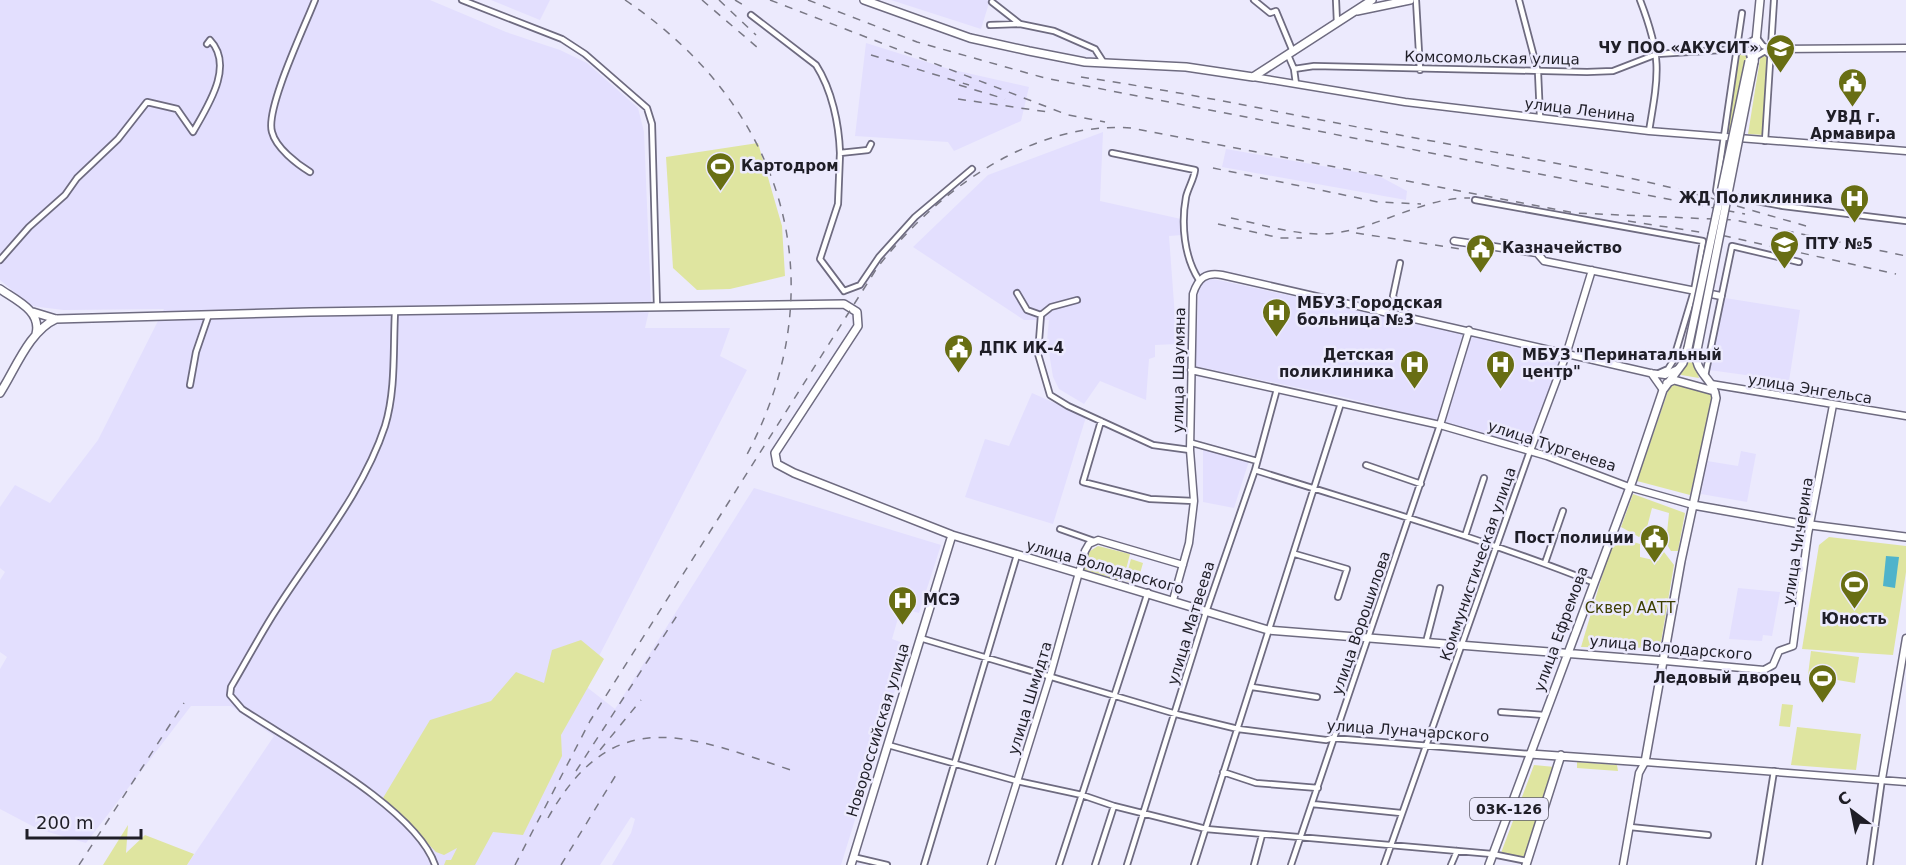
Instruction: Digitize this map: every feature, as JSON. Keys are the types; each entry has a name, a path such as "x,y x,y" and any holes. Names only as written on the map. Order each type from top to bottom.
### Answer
{"main road":[{"path":"865,0 970,38 1104,63 1186,67 1253,77 1372,0"},
{"path":"1357,11 1410,0"},
{"name":"улица Ефремова","path":"1489,865 1663,389 1678,369 1688,348 1757,38 1760,0"},
{"name":"улица Ефремова","path":"1715,395 1697,364 1697,350 1752,60"},
{"path":"0,289 33,312 56,319 844,304"},
{"name":"улица Володарского","path":"844,304 857,312 858,326 775,453 777,464 787,470 952,535 1079,571 1268,630 1665,661"},
{"path":"33,312 38,324 35,337"},
{"path":"0,393 35,337 46,325 56,319"},
{"path":"1645,762 1715,395 1707,387 1674,380 1663,389"},
{"name":"улица Тургенева","path":"1693,505 1811,525 1906,537"},
{"name":"Новороссийская улица","path":"851,865 952,535"},
{"name":"улица Луначарского","path":"1530,754 1645,762"},
{"name":"03К-126","path":"1526,863 1561,755"}],"street":[{"path":"310,172 298,164 279,144 272,134 271,124 274,104 315,0"},
{"path":"462,0 562,39 585,54 647,108 652,124 657,308"},
{"path":"1254,0 1264,10 1270,13 1276,11 1290,53 1296,84"},
{"path":"1336,0 1337,23"},
{"path":"1416,0 1420,70"},
{"path":"1519,0 1538,72 1540,117"},
{"path":"1640,0 1654,35 1658,54 1658,75 1649,130"},
{"path":"1765,141 1774,0"},
{"path":"992,2 1020,24"},
{"path":"1742,13 1716,190 1719,195 1767,204 1906,221"},
{"path":"751,15 816,65 833,108 840,153 837,204 820,259 844,291 844,304"},
{"path":"990,25 1020,24 1054,31 1095,49 1104,63"},
{"path":"1736,52 1757,38 1772,53"},
{"path":"0,260 29,227 65,195 77,178 118,139 147,102 177,109 193,132 216,90 219,67 216,47 210,40 207,44"},
{"path":"1736,52 1744,49 1749,51 1752,60 1762,51 1772,53 1867,46 1906,48"},
{"name":"Комсомольская улица","path":"1294,69 1354,66 1420,70 1613,71 1658,54 1736,52"},
{"name":"улица Ленина","path":"1253,77 1405,102 1649,130 1724,138 1906,151"},
{"path":"840,153 868,150 871,144"},
{"path":"1112,153 1195,170 1186,194 1185,242 1191,268 1199,280 1212,273 1650,373 1665,375 1678,369"},
{"path":"844,291 860,285 903,229 972,168"},
{"path":"1475,200 1701,239 1704,246 1694,291 1671,366 1664,372 1650,373"},
{"path":"1454,241 1537,253 1544,261 1721,296"},
{"name":"улица Ефремова","path":"1709,382 1704,371 1732,246 1799,262"},
{"path":"1400,263 1392,296 1397,304 1406,307 1404,316"},
{"name":"Коммунистическая улица","path":"1384,865 1566,355 1592,270"},
{"name":"улица Шаумяна","path":"1173,600 1189,543 1194,501 1190,450 1191,370 1193,294 1199,280"},
{"path":"1017,293 1027,310 1041,315"},
{"path":"1077,300 1051,307 1041,315 1038,354 1050,395 1157,447 1190,450"},
{"path":"394,312 392,391 385,424 371,460 328,534 277,608 231,687 230,695 242,709 379,800 417,835 435,865"},
{"path":"189,385 196,352 208,316"},
{"name":"улица Ворошилова","path":"1292,865 1332,738 1369,638 1421,484 1469,330"},
{"path":"1708,356 1707,376 1725,388 1715,395"},
{"name":"улица Тургенева","path":"1191,370 1440,425 1530,451 1629,487 1693,505"},
{"path":"1650,373 1659,381 1663,389"},
{"name":"улица Энгельса","path":"1709,382 1725,388 1906,416"},
{"name":"улица Матвеева","path":"1127,865 1206,612 1255,470 1277,388"},
{"path":"1194,865 1341,403"},
{"name":"улица Чичерина","path":"1770,669 1779,651 1790,649 1795,640 1811,525 1833,405"},
{"path":"1101,421 1083,482 1133,496 1194,501"},
{"path":"1192,443 1257,461"},
{"path":"1366,465 1421,484"},
{"path":"1255,470 1409,520 1497,545 1592,582"},
{"path":"1465,536 1484,478"},
{"path":"1545,563 1563,511"},
{"name":"улица Володарского","path":"1060,529 1094,541 1109,543 1183,565"},
{"name":"улица Шмидта","path":"991,865 1050,676 1085,551 1094,541"},
{"path":"1294,554 1347,569 1338,597"},
{"path":"924,865 1017,555"},
{"path":"1426,642 1440,588"},
{"path":"1059,865 1148,592"},
{"name":"улица Луначарского","path":"920,638 1176,714 1238,729 1326,740 1332,738 1426,744 1530,754"},
{"path":"1870,865 1882,779 1903,676 1906,638"},
{"name":"улица Володарского","path":"1665,661 1770,669"},
{"path":"1252,687 1317,697"},
{"name":"улица Ефремова","path":"1501,712 1544,715"},
{"path":"888,745 1017,781 1082,795 1114,806 1206,829 1492,854 1526,863"},
{"path":"1623,865 1639,773 1645,762"},
{"name":"улица Луначарского","path":"1645,762 1906,782"},
{"path":"1759,865 1774,771"},
{"path":"1223,772 1256,783 1318,788"},
{"path":"1312,804 1401,813"},
{"path":"1095,865 1114,806"},
{"path":"1630,827 1708,836"},
{"path":"1254,865 1262,835"},
{"path":"1451,865 1457,851"},
{"path":"854,857 887,865"}],"shaded area":[{"path":"0,0 430,0 506,32 560,50 587,63 638,108 644,132 651,302 645,328 730,328 720,356 747,370 584,685 615,709 754,488 941,545 919,613 901,608 892,639 909,645 841,865 612,865 631,833 635,819 631,817 600,865 187,865 274,736 231,706 191,706 86,843 38,829 0,809 0,669 7,657 0,652 0,580 5,572 0,568 0,507 15,485 50,503 98,440 164,309 64,310 31,306 0,280"},
{"path":"491,0 550,0 540,20"},
{"path":"891,0 990,0 981,29"},
{"path":"866,43 949,69 1029,87 1021,121 954,151 948,142 855,136"},
{"path":"1103,132 1100,201 1181,219 1182,235 1169,236 1177,344 1155,345 1155,357 1149,359 1146,400 1100,381 1084,404 1059,389 1053,377 1047,340 1049,320 1024,320 913,247 988,175"},
{"path":"1226,149 1379,176 1407,191 1406,200 1222,167"},
{"name":"МБУЗ Городская больница №3","path":"1204,277 1463,333 1438,421 1343,397 1195,366 1199,284"},
{"path":"1725,298 1800,310 1789,381 1709,370"},
{"name":"МБУЗ \"Перинатальный центр\"","path":"1470,334 1561,356 1529,447 1443,422"},
{"path":"1032,393 1086,417 1053,524 965,497 985,439 1009,446"},
{"path":"1203,448 1249,461 1234,508 1203,502"},
{"path":"1741,451 1756,454 1747,502 1701,494 1707,461 1738,466"},
{"path":"1738,588 1780,592 1772,636 1763,635 1762,641 1729,639"}],"green space":[{"path":"1741,52 1747,55 1730,132 1727,132 1738,56"},
{"path":"1761,53 1768,54 1764,135 1748,134"},
{"name":"Картодром","path":"758,143 782,226 785,276 730,289 697,290 673,268 666,157"},
{"path":"1703,298 1705,299 1693,358 1699,378 1681,375 1680,372 1688,360"},
{"path":"1674,383 1710,390 1713,397 1690,495 1637,481 1668,391"},
{"path":"1633,494 1685,513 1678,551 1671,551 1666,543 1669,513 1652,508 1645,535 1639,537 1621,527"},
{"name":"Сквер ААТТ","path":"1614,536 1640,544 1640,557 1658,561 1664,552 1674,565 1660,648 1581,647"},
{"name":"Юность","path":"1829,537 1906,546 1906,572 1893,655 1802,649 1819,545"},
{"path":"1098,546 1130,554 1123,581 1082,569 1087,553"},
{"path":"1131,559 1143,563 1137,584 1125,581"},
{"path":"581,640 604,659 561,735 562,756 523,835 493,832 475,865 444,865 446,860 451,860 457,848 444,855 436,852 383,798 430,720 491,701 516,672 544,683 552,650"},
{"path":"1811,651 1859,657 1855,683 1808,675"},
{"path":"1782,704 1793,705 1790,727 1779,726"},
{"path":"1797,727 1861,734 1856,770 1791,765"},
{"path":"1577,762 1617,765 1618,771 1577,768"},
{"path":"1534,765 1555,767 1526,858 1501,853"},
{"path":"128,825 126,853 145,835 194,854 187,865 103,865"}],"water":[{"path":"1886,556 1899,557 1895,588 1883,586"}],"railway":[{"path":"625,0 680,44 725,93 758,147 780,206 791,267 788,330 773,395 744,460"},
{"path":"702,0 758,48"},
{"path":"719,0 756,35"},
{"path":"735,0 745,6"},
{"path":"770,0 1068,115 1105,122"},
{"path":"808,0 917,42 1045,78 1745,214"},
{"path":"871,55 969,85"},
{"path":"1081,77 1197,96 1553,163 1634,179 1714,199"},
{"path":"959,85 1005,99"},
{"path":"958,99 1048,112"},
{"path":"515,865 590,721 877,268 927,213 957,188 988,167 1022,149 1057,136 1094,129 1131,128 1575,213 1735,220 1906,256"},
{"path":"1213,168 1378,202 1421,204"},
{"path":"1231,218 1286,230 1327,234 1373,224 1421,206 1470,198"},
{"path":"1737,206 1806,226"},
{"path":"1628,221 1725,236 1896,274"},
{"path":"1218,224 1280,238 1302,238"},
{"path":"1356,233 1467,250"},
{"path":"576,771 680,611"},
{"path":"600,750 641,700"},
{"path":"79,865 184,703"},
{"path":"548,818 573,781 600,756 627,742 657,738 688,740 721,747 794,771"},
{"path":"561,865 619,770"}],"place":[{"name":"ЧУ ПОО «АКУСИТ»","path":"1780,74"},
{"name":"УВД г. Армавира","path":"1853,108"},
{"name":"Картодром","path":"720,192"},
{"name":"ЖД Поликлиника","path":"1854,224"},
{"name":"ПТУ №5","path":"1784,270"},
{"name":"Казначейство","path":"1481,274"},
{"name":"МБУЗ Городская больница №3","path":"1276,338"},
{"name":"ДПК ИК-4","path":"958,374"},
{"name":"Детская поликлиника","path":"1415,390"},
{"name":"МБУЗ \"Перинатальный центр\"","path":"1501,390"},
{"name":"Пост полиции","path":"1655,564"},
{"name":"Юность","path":"1854,610"},
{"name":"МСЭ","path":"902,626"},
{"name":"Ледовый дворец","path":"1822,704"}]}
